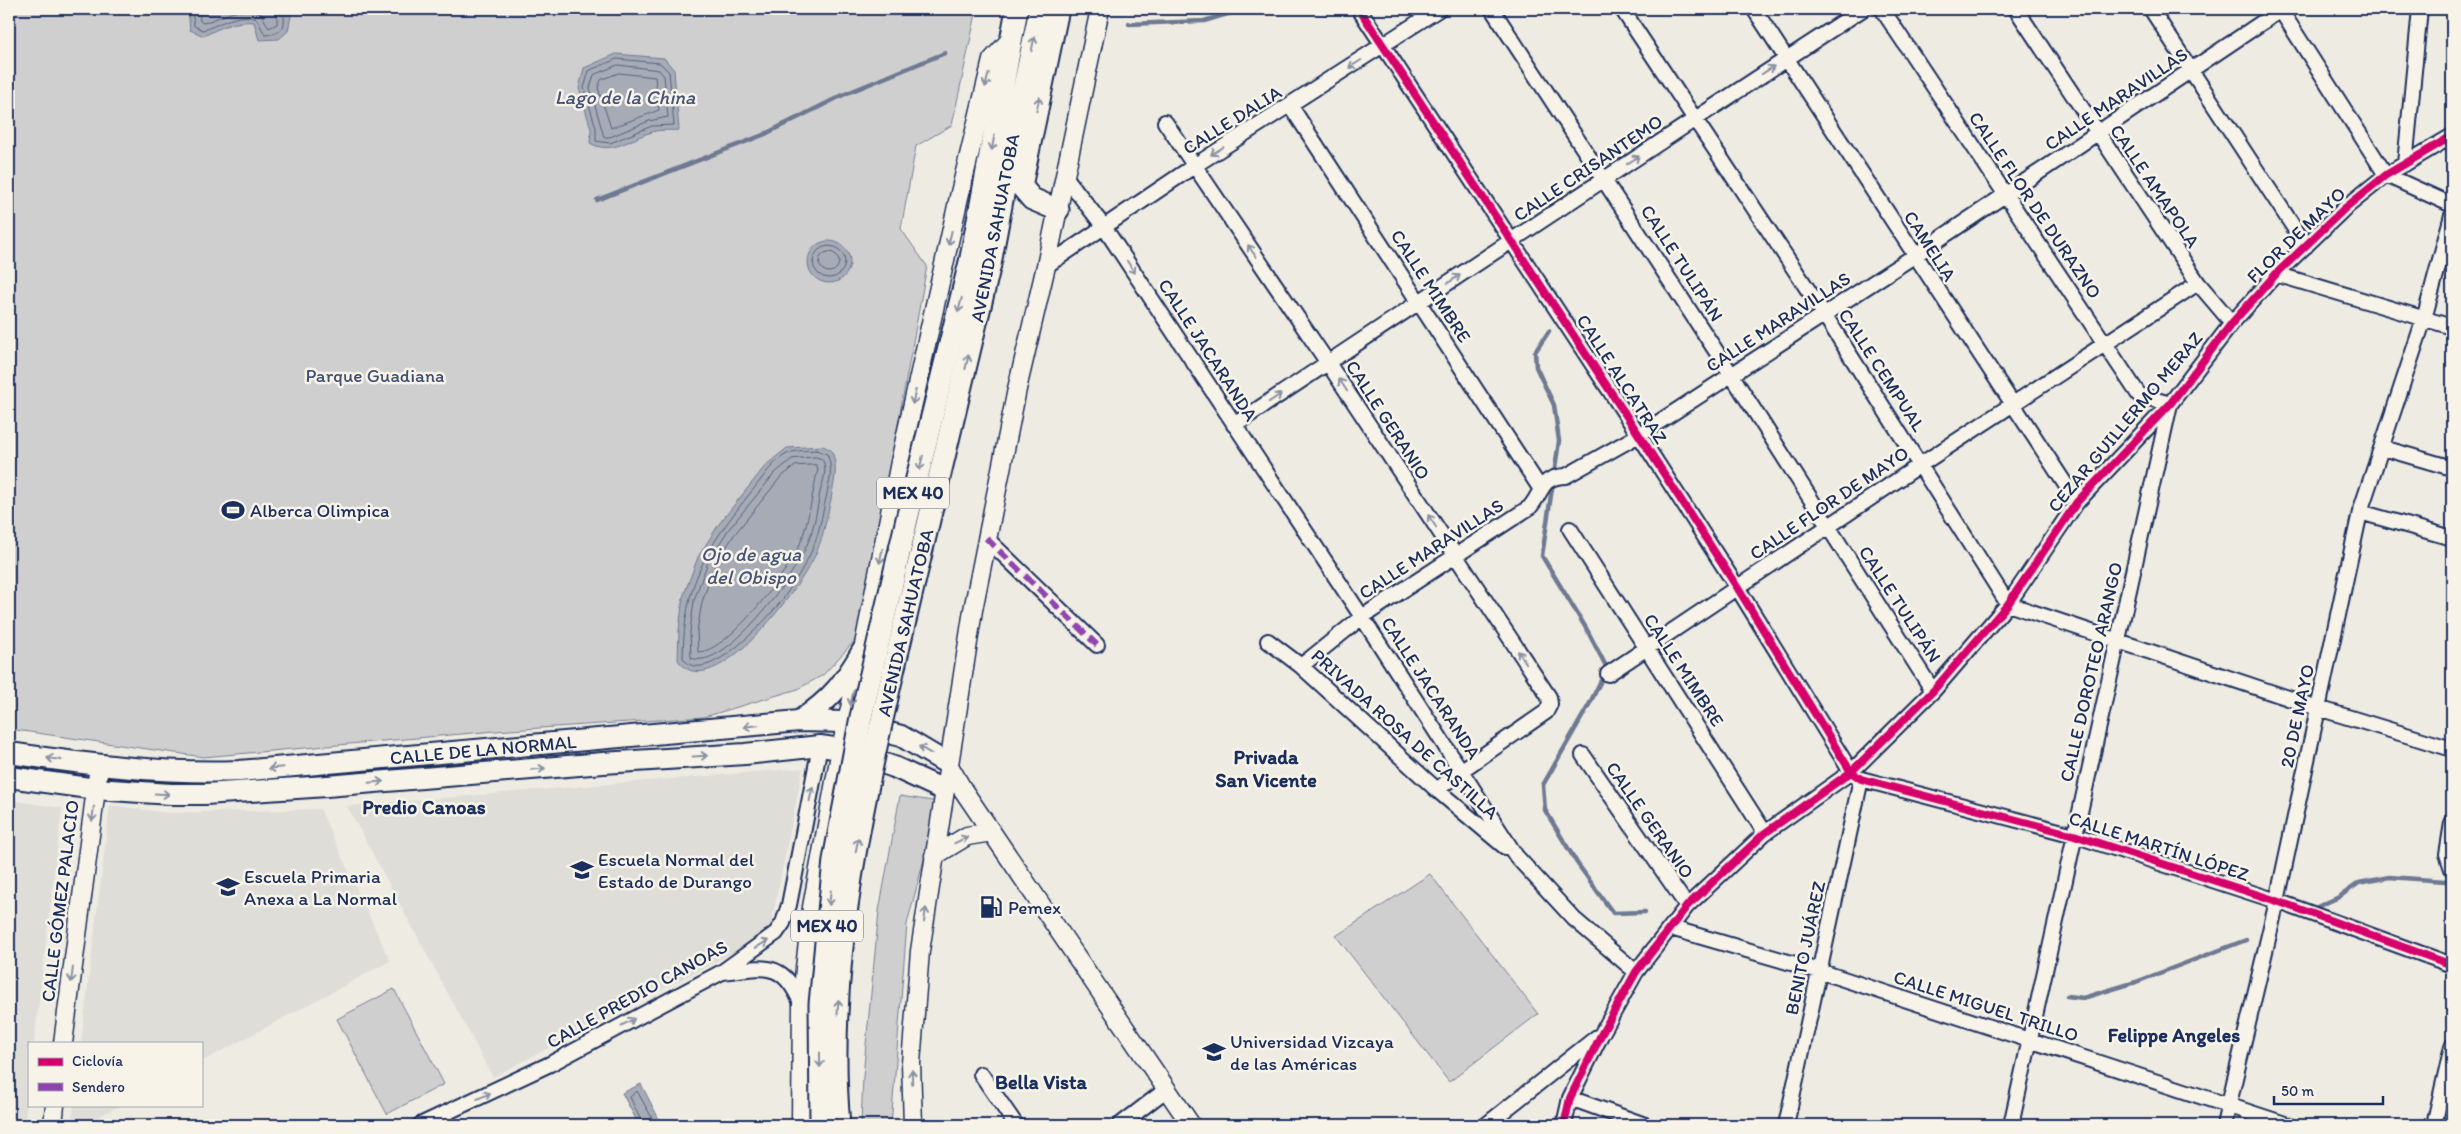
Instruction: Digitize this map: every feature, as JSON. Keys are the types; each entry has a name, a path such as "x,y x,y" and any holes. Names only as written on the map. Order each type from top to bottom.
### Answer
{"main road":[{"name":"AVENIDA SAHUATOBA","path":"839,1125 837,1021 841,961 854,859 882,716 981,261 1010,39 1017,9"},
{"name":"AVENIDA SAHUATOBA","path":"820,1125 820,1004 834,860 861,717 906,519 981,261 1015,131 1040,9"},
{"path":"1058,9 1021,186 1032,199 1058,210"},
{"path":"798,749 799,721 832,697 849,675 863,650"},
{"name":"CALLE DE LA NORMAL","path":"9,753 100,766 180,771 239,771 799,721 846,722 901,736 948,764"},
{"name":"CALLE DE LA NORMAL","path":"9,777 96,789 171,794 205,794 820,746 841,749 954,790"}],"street":[{"path":"1100,9 986,538 948,764 954,790 992,832 1191,1125"},
{"name":"CALLE ALCATRAZ","path":"1359,9 1639,434 1856,775"},
{"name":"CALLE DALIA","path":"1046,266 1194,166 1439,9"},
{"name":"CALLE TULIPÁN","path":"1492,9 1605,179 1933,691"},
{"name":"CALLE CEMPUAL","path":"1622,9 1824,314 2008,604"},
{"name":"CAMELIA","path":"1754,9 1914,256 2077,502"},
{"name":"CALLE CRISANTEMO","path":"1234,425 1512,242 1694,118 1863,9"},
{"name":"CALLE FLOR DE DURAZNO","path":"1882,9 2004,196 2139,395 2170,404"},
{"name":"CALLE AMAPOLA","path":"2016,9 2198,283"},
{"path":"2150,9 2306,246"},
{"path":"2281,9 2386,175 2452,205"},
{"name":"CALLE MARAVILLAS","path":"1301,666 1362,617 1530,507 1540,488 1553,476 1566,476 1639,434 1914,256 2191,72 2281,9"},
{"path":"2405,164 2417,12"},
{"path":"801,1125 802,1006 812,907 846,722 863,650 900,462 992,60 1010,39"},
{"name":"CALLE MIMBRE","path":"1290,105 1540,488"},
{"name":"CALLE GERANIO","path":"1165,122 1328,363 1549,697 1550,704 1546,712 1462,770"},
{"name":"FLOR DE MAYO","path":"2232,323 2276,274 2345,208 2386,175 2452,136"},
{"name":"CALLE JACARANDA","path":"1064,175 1104,227 1362,617 1516,856 1574,919 1636,972"},
{"name":"20 DE MAYO","path":"2224,1125 2277,901 2360,512 2383,448 2424,319 2452,215"},
{"path":"2276,274 2452,327"},
{"path":"2198,283 2232,323"},
{"name":"CALLE FLOR DE MAYO","path":"1608,674 1920,464 2014,405 2198,283"},
{"name":"CEZAR GUILLERMO MERAZ","path":"1564,1125 1570,1098 1601,1035 1636,972 1687,906 1765,833 1856,775 1933,691 2008,604 2077,502 2170,404 2232,323"},
{"name":"CALLE DOROTEO ARANGO","path":"2011,1125 2170,404"},
{"path":"2383,448 2452,468"},
{"path":"2360,512 2452,538"},
{"name":"CALLE MIMBRE","path":"1570,529 1765,833"},
{"path":"986,538 1097,644"},
{"path":"2008,604 2318,708 2452,749"},
{"name":"PRIVADA ROSA DE CASTILLA","path":"1268,641 1301,666 1437,790 1516,856"},
{"name":"CALLE PREDIO CANOAS","path":"420,1125 441,1121 722,972 776,933 783,923 789,905 820,746"},
{"name":"CALLE GERANIO","path":"1583,755 1687,906"},
{"name":"CALLE GÓMEZ PALACIO","path":"63,1042 100,766"},
{"path":"1437,790 1462,770"},
{"name":"CALLE MARTÍN LÓPEZ","path":"1856,775 2074,835 2277,901 2452,966"},
{"name":"BENITO JUÁREZ","path":"1786,1125 1819,971 1856,775"},
{"path":"913,1125 911,1064 918,979 934,856 954,790"},
{"path":"2451,867 2448,844 2452,823"},
{"path":"934,856 967,836 992,832"},
{"name":"CALLE MIGUEL TRILLO","path":"1671,928 1819,971 2288,1125"},
{"path":"722,972 757,968 778,972 795,989 802,1006"},
{"path":"1486,1125 1601,1035"},
{"path":"2434,1125 2452,1046"},
{"path":"981,1074 1016,1125"},
{"path":"1120,1125 1167,1090"},
{"path":"1570,1098 1645,1125"},
{"path":"53,1125 55,1106"}],"shaded area":[{"name":"Escuela Normal del Estado de Durango","path":"803,768 769,934 493,1077 347,806"},
{"path":"9,800 62,808 34,1042 28,1042 28,1094 24,1125 9,1125"},
{"name":"Escuela Primaria Anexa a La Normal","path":"110,805 168,813 320,809 390,961 202,1061 202,1042 81,1042"},
{"path":"74,1106 119,1106 83,1125 71,1125"}],"green space":[{"name":"Parque Guadiana","path":"9,9 977,9 952,125 916,146 901,229 927,266 859,636 823,675 798,689 704,717 495,731 203,757 9,729"},
{"path":"900,796 939,802 907,924 891,1125 861,1125 863,1076 879,911"},
{"path":"1430,874 1538,1014 1449,1082 1336,936"},
{"path":"394,989 444,1084 387,1114 337,1019"}],"water":[{"path":"188,9 287,9 291,16 288,31 279,39 259,40 254,22 234,23 204,36 190,30"},
{"name":"Lago de la China","path":"616,54 664,58 674,70 679,130 655,131 614,147 598,147 590,143 591,129 579,88 584,68"},
{"path":"833,241 841,244 847,250 850,262 847,274 841,280 825,283 817,280 811,274 808,258 811,250 817,244"},
{"name":"Ojo de agua del Obispo","path":"823,446 831,450 835,462 835,474 823,532 817,551 809,566 777,612 756,636 734,656 713,669 693,671 678,660 679,630 683,597 698,557 719,524 766,465 787,448"},
{"path":"641,1084 662,1125 639,1125 622,1093"}],"waterway":[{"path":"1129,24 1204,21 1244,9"},
{"path":"597,200 763,135 845,94 945,53"},
{"path":"1549,331 1535,352 1536,367 1554,405 1559,441 1542,556 1586,628 1607,668 1590,703 1543,785 1545,810 1577,863 1613,913 1645,912"},
{"path":"2317,907 2339,897 2359,883 2389,877 2445,881 2452,877"},
{"path":"2067,996 2083,998 2136,982 2246,940"}],"marked path":[{"path":"986,538 1097,645"}],"cycle path":[{"path":"1359,9 1639,435 1737,587 1851,772 1861,779 2074,835 2277,901 2452,965"},
{"path":"1564,1125 1570,1098 1601,1035 1636,972 1687,906 1765,833 1851,772 1933,691 2008,604 2077,502 2170,404 2232,323 2276,274 2345,208 2386,175 2452,136"}],"place":[{"name":"Alberca Olimpica","path":"233,510"},
{"name":"Escuela Normal del Estado de Durango","path":"582,870"},
{"name":"Escuela Primaria Anexa a La Normal","path":"228,887"},
{"name":"Pemex","path":"991,907"},
{"name":"Universidad Vizcaya de las Américas","path":"1214,1052"}],"district":[{"name":"Privada San Vicente","path":"1266,768"},
{"name":"Predio Canoas","path":"424,807"},
{"name":"Felippe Angeles","path":"2174,1035"},
{"name":"Bella Vista","path":"1041,1082"}]}
